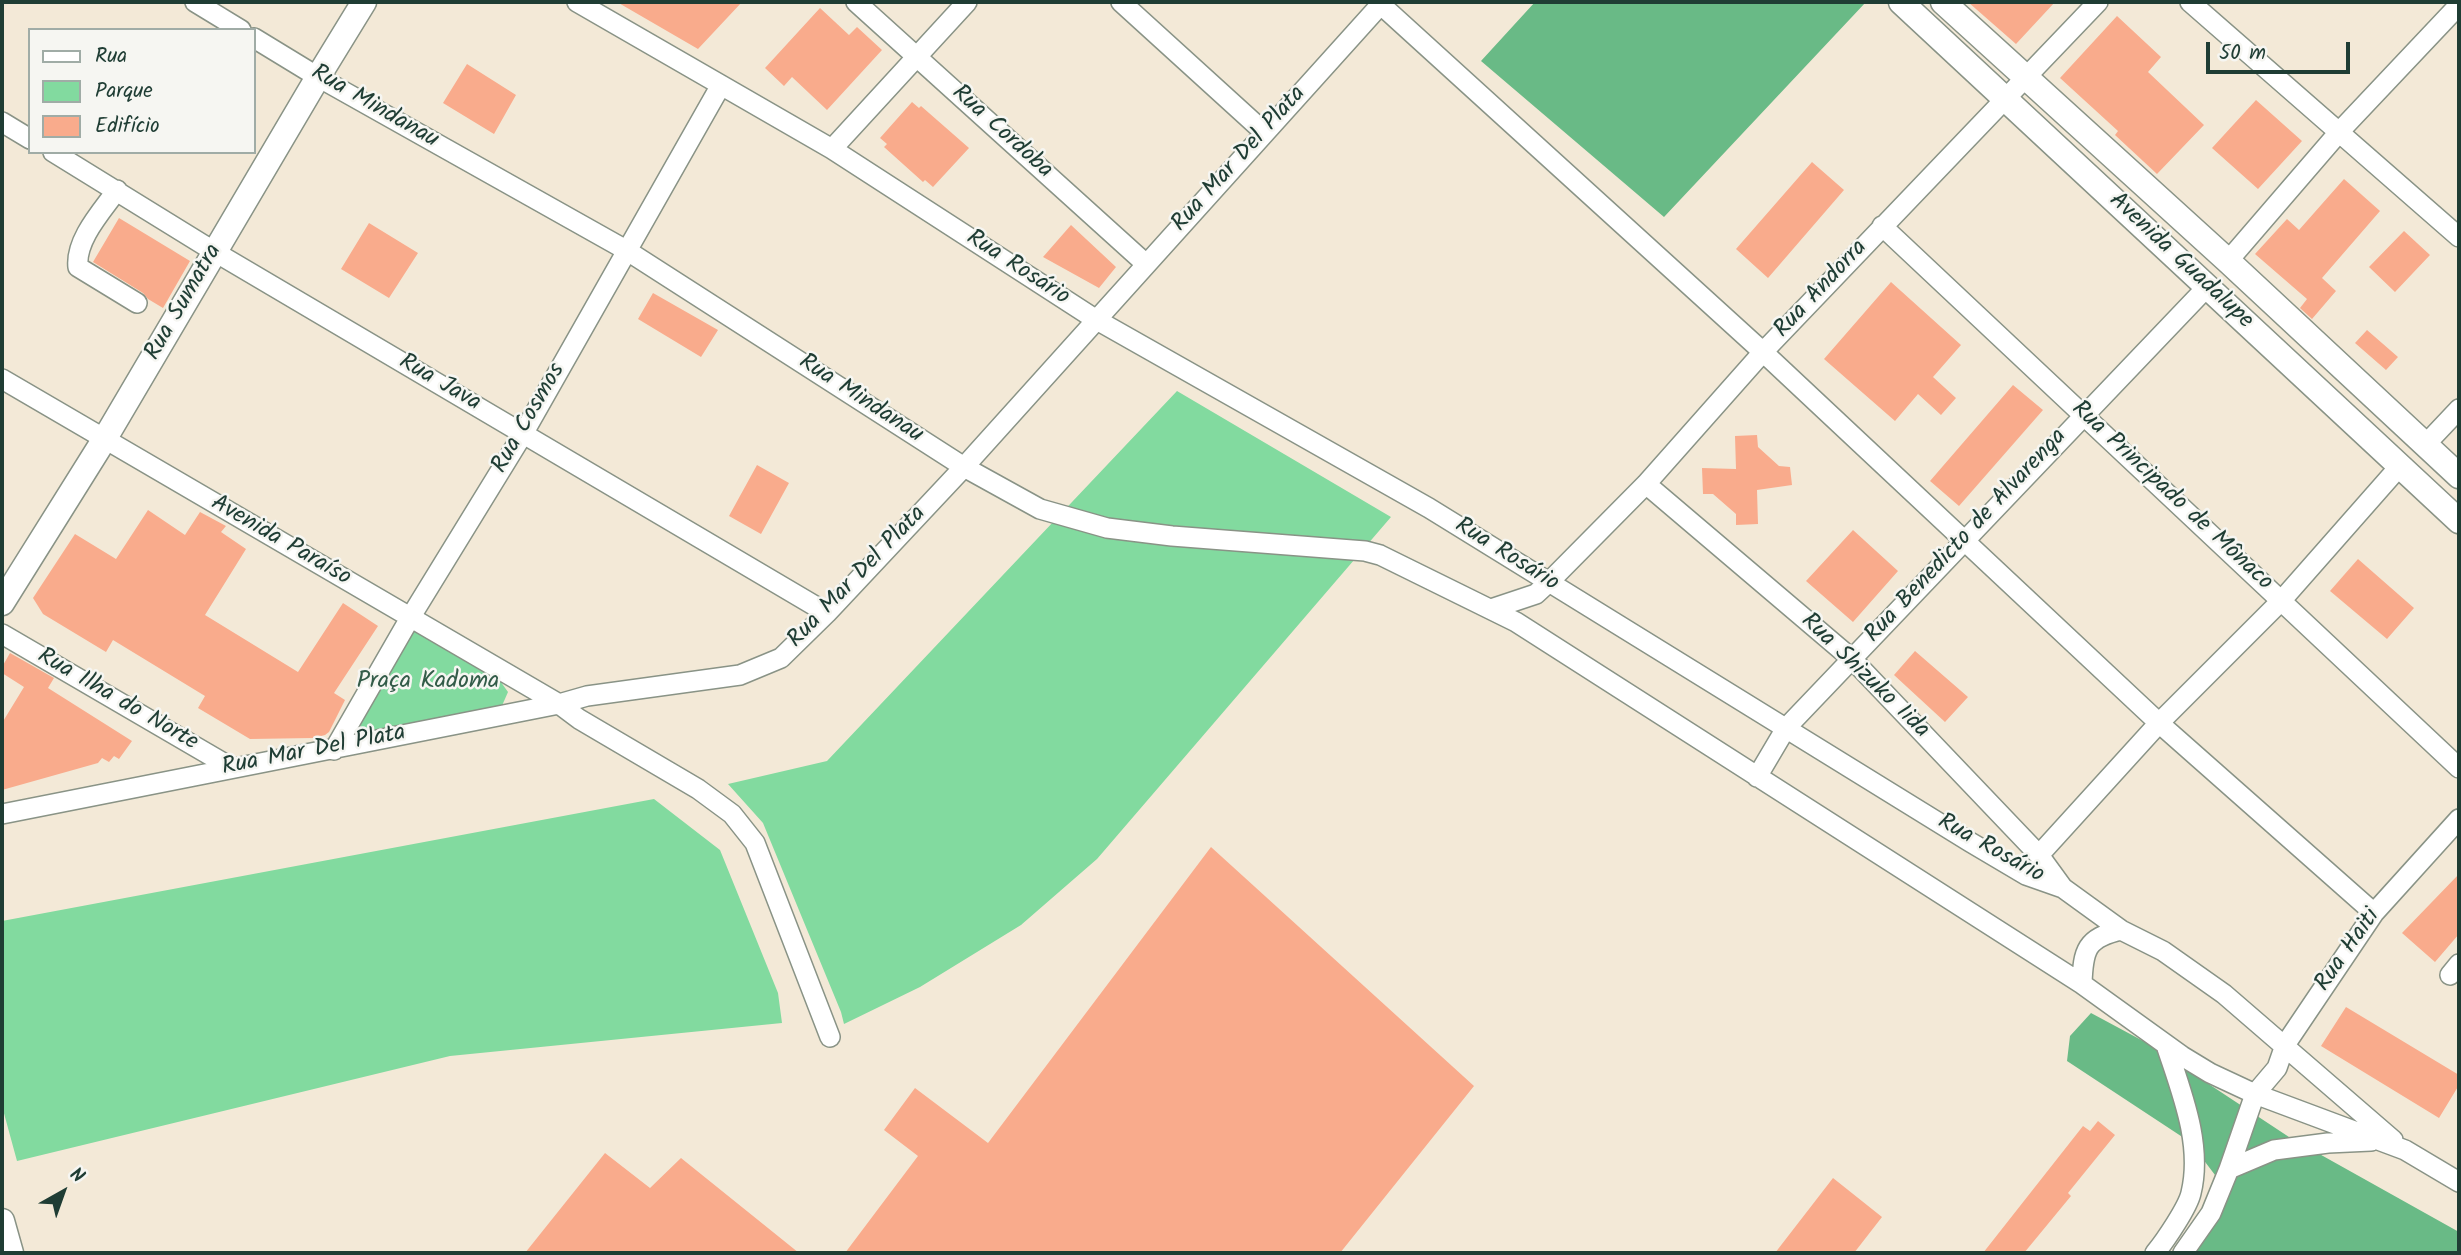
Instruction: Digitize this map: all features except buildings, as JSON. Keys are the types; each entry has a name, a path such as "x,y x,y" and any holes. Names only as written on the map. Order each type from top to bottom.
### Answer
{"street":[{"path":"195,2 238,28"},
{"name":"Rua Sumatra","path":"2,603 104,440 365,2"},
{"name":"Rua Cordoba","path":"856,2 1146,264"},
{"path":"832,149 967,2"},
{"path":"1121,2 1264,132"},
{"name":"Avenida Guadalupe","path":"1901,2 2459,521"},
{"name":"Avenida Guadalupe","path":"1943,2 2459,476"},
{"name":"Rua Andorra","path":"1491,609 1536,594 1549,582 1646,484 1763,352 2098,2"},
{"path":"2190,2 2459,237"},
{"name":"Rua Rosário","path":"584,3 832,149 1095,319 1429,508 2026,875 2063,888 2122,930 2163,951 2224,994 2405,1150"},
{"path":"1381,3 1763,352 2159,723 2374,913"},
{"name":"Rua Mar Del Plata","path":"2,814 334,750 587,696 740,675 781,658 964,467 1381,3"},
{"path":"2228,261 2340,131 2459,5"},
{"name":"Rua Mindanau","path":"256,39 318,77 626,250 964,467 1040,509 1107,528 1172,536 1365,551 1380,555 1516,622 1757,777"},
{"name":"Rua Cosmos","path":"334,750 410,618 523,433 721,85"},
{"path":"2,122 28,138"},
{"name":"Rua Java","path":"56,154 215,252 827,613"},
{"path":"117,190 83,241 77,256 78,267 137,303"},
{"name":"Rua Principado de Mônaco","path":"1882,226 2459,768"},
{"name":"Rua Benedicto de Alvarenga","path":"1757,777 1787,728 2207,287"},
{"name":"Avenida Paraíso","path":"2,379 559,704 579,719 698,789 732,814 755,844 830,1037"},
{"path":"2425,445 2459,409"},
{"path":"2039,855 2159,723 2281,601 2399,467"},
{"name":"Rua Shizuko Iida","path":"1646,484 1852,659 2039,855 2063,888"},
{"name":"Rua Ilha do Norte","path":"2,634 232,768"},
{"name":"Rua Rosário","path":"1757,777 2082,985 2210,1073 2255,1094 2405,1150 2459,1182"},
{"name":"Rua Haiti","path":"2255,1094 2277,1068 2285,1045 2374,913 2459,819"},
{"path":"2082,985 2082,962 2086,948 2101,934 2122,930"},
{"path":"2155,1253 2191,1195 2194,1160 2189,1118 2166,1045"},
{"path":"2183,1253 2211,1213 2255,1094"},
{"path":"2229,1170 2274,1150 2328,1143 2381,1141"},
{"path":"2,1220 10,1253"}],"green space":[{"path":"1535,2 1866,2 1664,217 1481,61"},
{"path":"1177,391 1391,517 1097,859 1021,925 920,987 844,1024 763,823 728,784 827,761"},
{"name":"Praça Kadoma","path":"414,631 498,678 508,692 501,708 365,732 361,730 360,723"},
{"path":"654,799 720,850 778,993 782,1023 450,1056 17,1161 2,1106 2,921"},
{"path":"2091,1013 2145,1042 2289,1137 2459,1232 2459,1253 2176,1253 2208,1204 2215,1175 2190,1142 2067,1061 2070,1036"}]}
